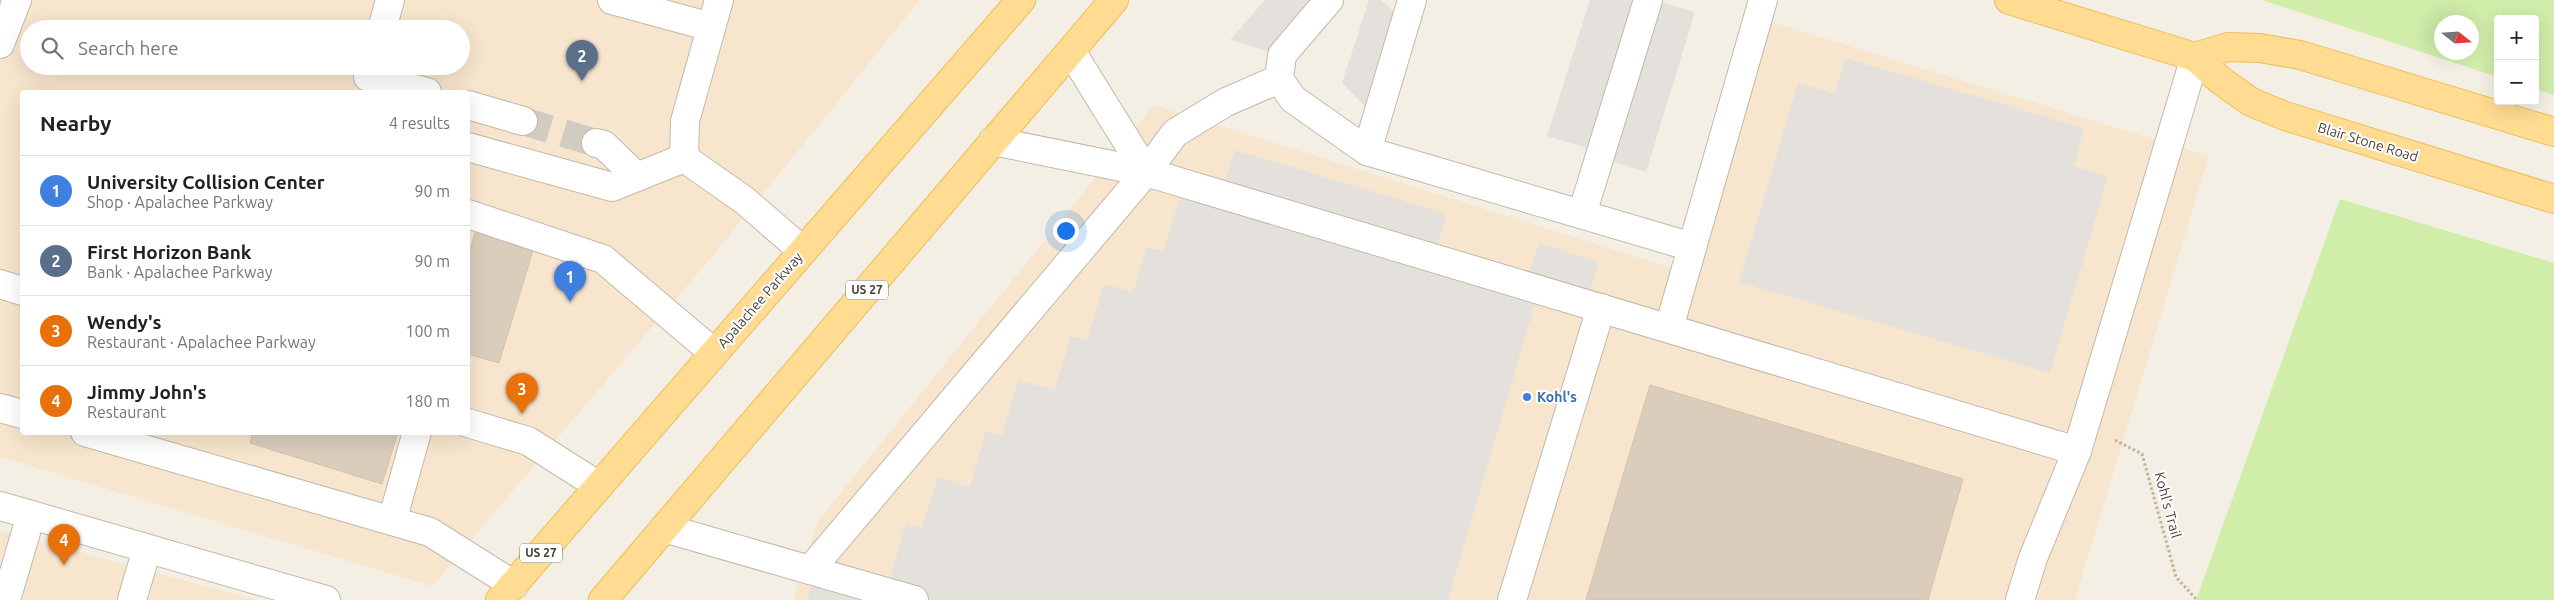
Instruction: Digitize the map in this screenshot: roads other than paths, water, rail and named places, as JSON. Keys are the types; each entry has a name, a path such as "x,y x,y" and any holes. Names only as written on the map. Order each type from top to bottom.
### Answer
{"main road":[{"name":"Apalachee Parkway","path":"507,592 1021,0"},
{"name":"US 27","path":"604,600 1114,0"},
{"name":"Blair Stone Road","path":"2009,0 2195,57 2220,80 2251,102 2285,116 2554,199"},
{"path":"2195,57 2228,48 2260,48 2300,55 2554,132"}],"lane":[{"path":"0,44 17,0"},
{"path":"384,20 390,0"},
{"path":"612,0 711,27"},
{"path":"684,158 685,121 719,0"},
{"path":"1329,0 1282,55 1280,79 1293,99 1367,151 1692,247"},
{"path":"1367,151 1412,0"},
{"path":"1582,214 1648,0"},
{"path":"1669,328 1764,0"},
{"path":"1070,51 1146,172"},
{"path":"2020,600 2034,558 2076,450 2195,57"},
{"path":"380,75 418,90"},
{"path":"810,570 1146,172 1175,133 1226,102 1280,79"},
{"path":"470,105 523,121"},
{"path":"993,141 1146,172 2076,450"},
{"path":"596,143 604,145 637,178"},
{"path":"470,148 612,187 684,158"},
{"path":"684,158 744,200 803,251"},
{"path":"470,215 604,259 714,353"},
{"path":"0,284 20,290"},
{"path":"1512,600 1601,308"},
{"path":"0,408 20,413"},
{"path":"470,424 528,441 599,486"},
{"path":"95,435 430,532 507,592"},
{"path":"392,521 416,435"},
{"path":"0,506 326,600"},
{"path":"6,600 31,515"},
{"path":"664,528 914,600"},
{"path":"132,600 147,549"}],"tunnel":[{"path":"523,121 596,143"}],"place":[{"name":"First Horizon Bank","path":"582,81"},
{"name":"University Collision Center","path":"570,302"},
{"name":"Kohl's","path":"1527,397"},
{"name":"Wendy's","path":"522,414"},
{"name":"Jimmy John's","path":"64,565"}]}
